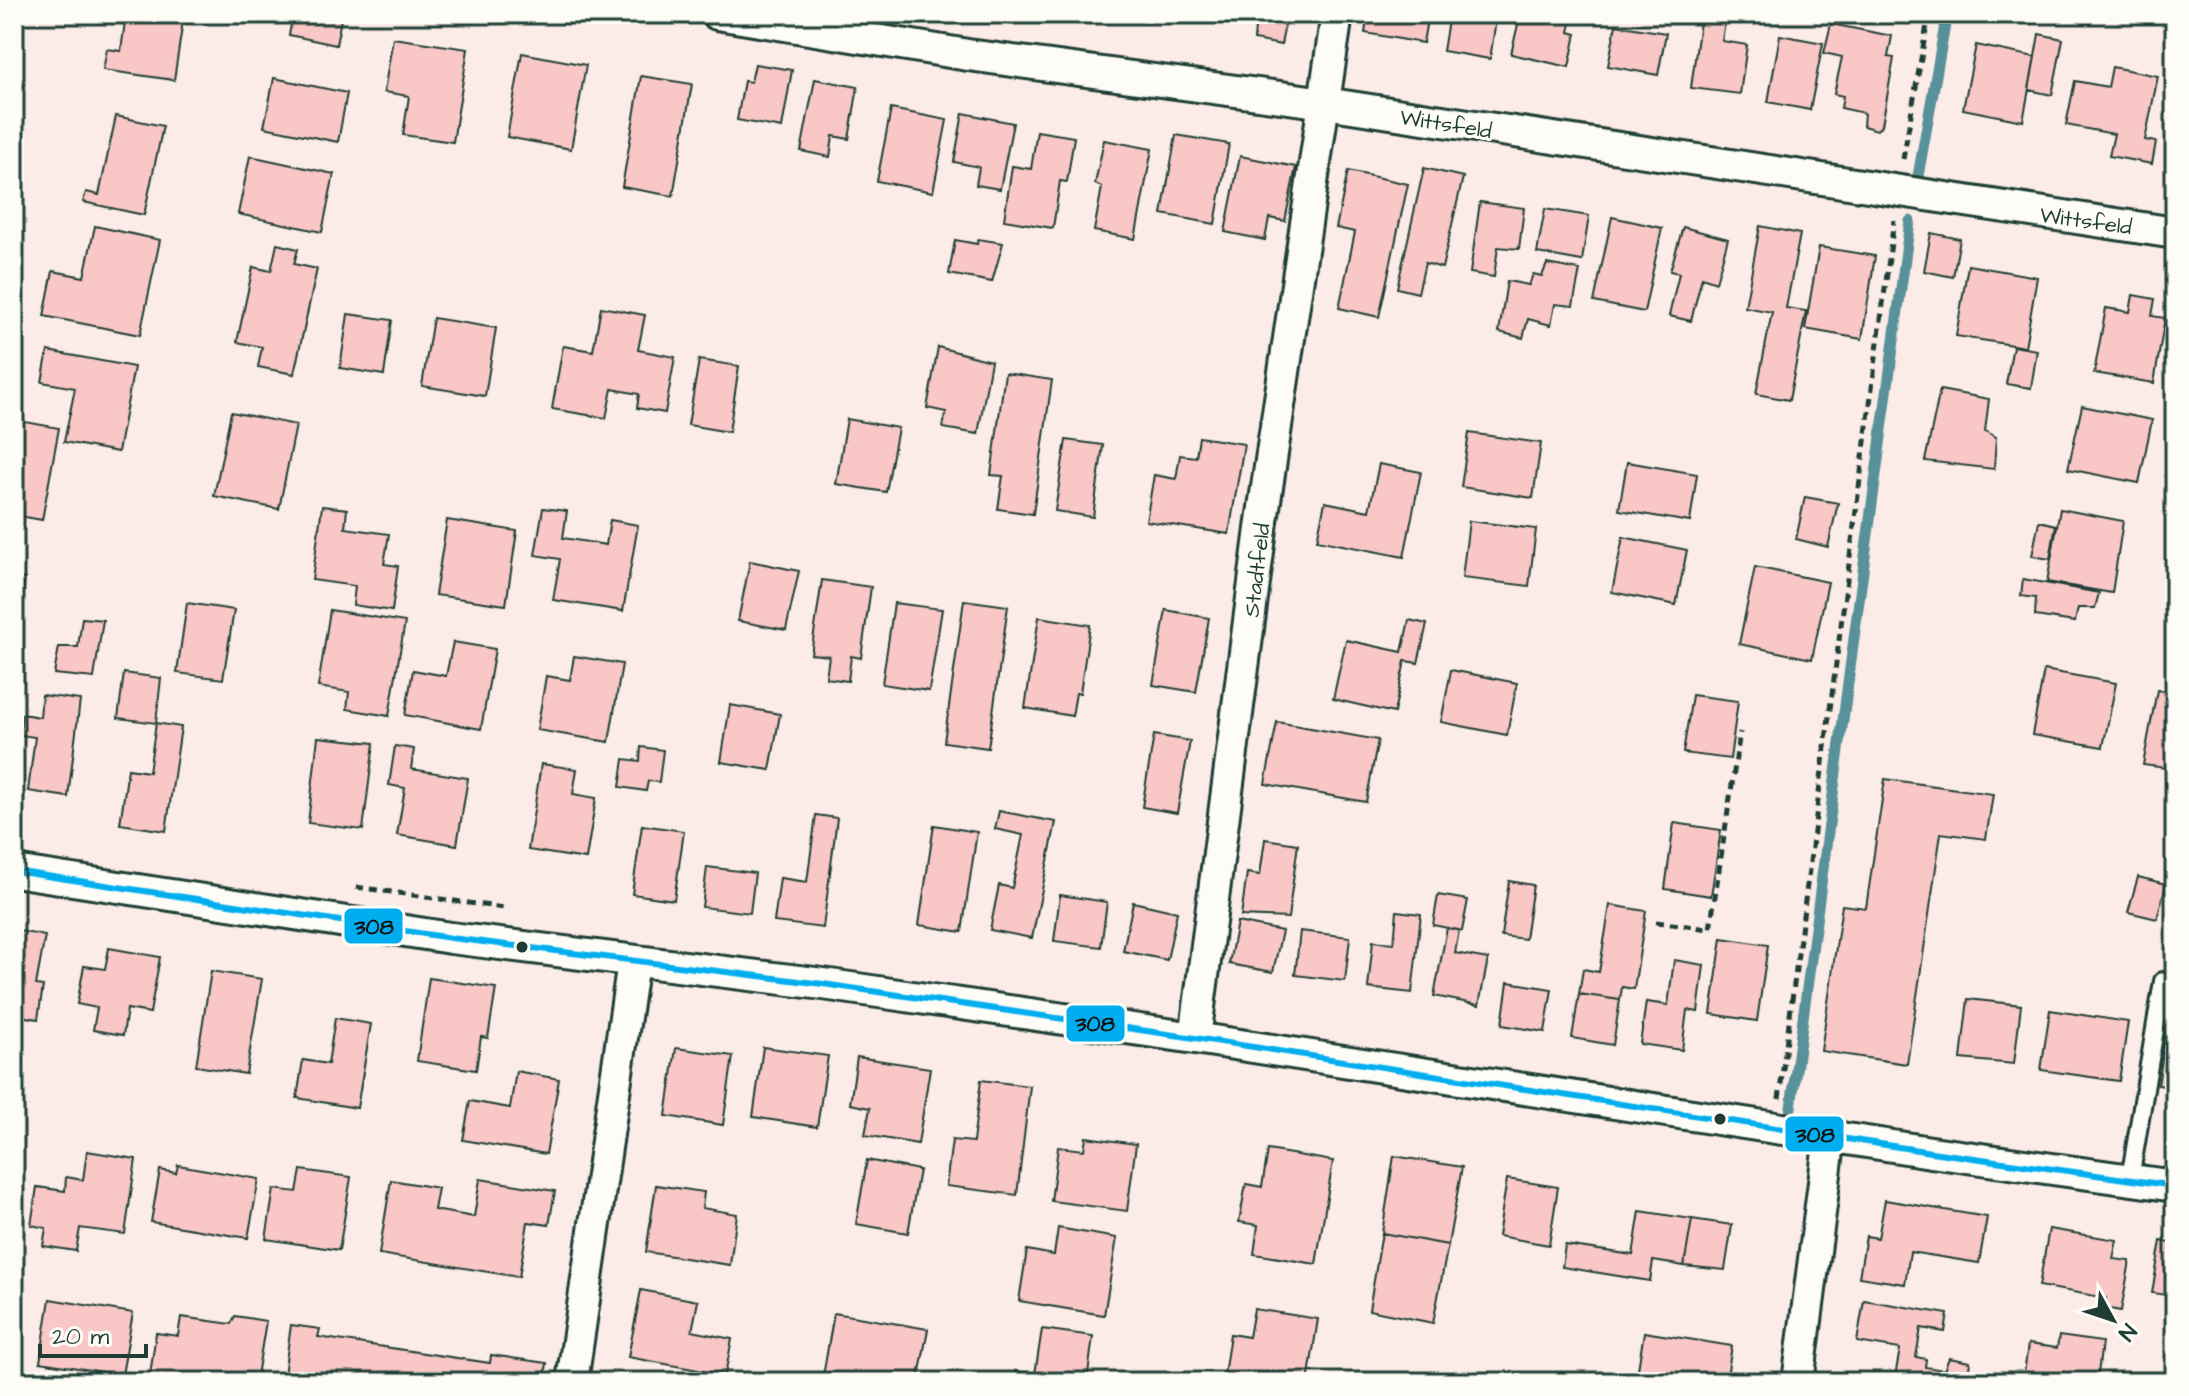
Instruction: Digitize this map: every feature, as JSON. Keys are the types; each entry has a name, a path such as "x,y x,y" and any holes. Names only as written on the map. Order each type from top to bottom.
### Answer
{"street":[{"name":"Wittsfeld","path":"717,14 968,55 1325,103 2175,233"},
{"name":"Stadtfeld","path":"1195,1038 1262,521 1337,14"},
{"path":"14,871 633,962 823,984 1195,1038 2175,1186"},
{"path":"572,1382 633,962"},
{"path":"1798,1382 1830,1136"}],"lane":[{"path":"2130,1179 2163,981"}],"path":[{"path":"1779,1101 1898,192 1929,14"},
{"path":"1656,922 1710,929 1740,732"}],"building":[{"path":"126,14 184,14 174,80 103,70 107,49 121,51"},
{"path":"293,14 342,14 336,45 289,35"},
{"path":"1173,14 1221,14 1219,23"},
{"path":"1256,14 1287,14 1281,45 1254,40"},
{"path":"1368,14 1428,14 1423,43 1365,33"},
{"path":"1449,14 1497,14 1490,59 1443,51"},
{"path":"1538,14 1573,14 1569,32 1576,34 1569,67 1511,54 1520,16 1537,20"},
{"path":"1701,14 1726,14 1722,41 1747,45 1740,94 1691,88"},
{"path":"1831,24 1892,36 1888,57 1894,58 1882,125 1877,130 1863,126 1864,113 1841,108 1843,96 1834,94 1842,57 1824,53"},
{"path":"1616,25 1666,33 1658,75 1608,66"},
{"path":"2039,34 2063,39 2052,95 2029,90"},
{"path":"1780,35 1823,43 1810,110 1768,102"},
{"path":"393,38 468,49 453,142 403,135 409,96 384,92"},
{"path":"1976,45 2035,57 2023,121 1963,109"},
{"path":"522,53 586,65 571,149 507,137"},
{"path":"755,64 792,70 782,128 737,120 744,81 751,82"},
{"path":"2112,67 2158,76 2145,140 2156,142 2152,164 2109,156 2114,134 2066,125 2075,81 2108,87"},
{"path":"641,76 692,84 673,196 622,187"},
{"path":"274,78 347,93 338,142 264,127"},
{"path":"815,79 858,87 849,139 833,136 830,157 801,151"},
{"path":"891,109 947,120 933,192 877,181"},
{"path":"963,113 1013,123 1000,189 976,185 979,167 954,162"},
{"path":"116,116 163,126 144,215 83,202 86,192 99,195"},
{"path":"1037,131 1074,137 1067,182 1060,181 1053,228 1004,220 1012,166 1031,169"},
{"path":"1176,135 1229,144 1215,224 1162,214"},
{"path":"1104,140 1152,149 1135,239 1094,231 1102,187 1095,184"},
{"path":"250,156 334,174 322,232 238,214"},
{"path":"1240,156 1296,167 1285,221 1269,218 1265,240 1225,232"},
{"path":"1424,168 1463,177 1442,268 1425,263 1418,293 1397,288"},
{"path":"1348,171 1408,184 1379,317 1339,308 1355,232 1336,228"},
{"path":"1480,202 1524,208 1519,249 1498,247 1494,277 1470,273"},
{"path":"1545,209 1589,216 1582,261 1537,253"},
{"path":"1612,217 1662,228 1644,312 1594,302"},
{"path":"95,226 160,240 140,335 44,316 53,271 84,277"},
{"path":"1760,226 1800,234 1786,308 1806,311 1789,400 1756,394 1772,312 1745,307"},
{"path":"1683,227 1728,239 1716,282 1702,277 1691,321 1669,316 1679,273 1670,271"},
{"path":"1931,233 1960,239 1953,277 1924,271"},
{"path":"978,239 1003,243 992,282 949,274 955,240 977,244"},
{"path":"277,244 298,249 294,264 317,269 294,374 258,367 262,347 237,342 253,267 271,271"},
{"path":"1819,247 1875,256 1862,339 1805,329"},
{"path":"1547,264 1580,270 1573,306 1555,304 1551,325 1528,319 1523,338 1499,332 1507,281 1529,285 1533,274 1542,276"},
{"path":"1968,265 2037,277 2025,347 1956,336"},
{"path":"2133,295 2155,299 2152,316 2165,318 2154,383 2094,373 2106,308 2130,312"},
{"path":"601,307 645,315 638,350 675,357 665,413 637,408 639,394 612,389 606,418 552,409 563,346 593,351"},
{"path":"348,314 392,320 384,375 340,368"},
{"path":"433,318 496,328 485,396 422,386"},
{"path":"2013,346 2037,350 2031,388 2006,384"},
{"path":"938,347 991,361 978,434 943,428 946,412 927,408"},
{"path":"48,351 134,367 118,452 64,442 75,388 42,382"},
{"path":"699,360 739,366 729,432 688,425"},
{"path":"1005,373 1052,380 1033,514 998,509 1003,476 991,475"},
{"path":"1940,390 1989,399 1985,431 1996,437 1994,469 1925,461"},
{"path":"2082,406 2152,420 2139,483 2068,469"},
{"path":"231,412 296,425 279,509 214,496"},
{"path":"847,419 898,428 886,492 836,484"},
{"path":"14,420 59,428 42,520 14,515"},
{"path":"1469,433 1541,443 1533,498 1461,487"},
{"path":"1199,437 1244,444 1229,534 1146,521 1154,475 1176,479 1180,455 1196,457"},
{"path":"1066,440 1103,445 1093,517 1055,511"},
{"path":"1627,462 1697,474 1690,522 1619,510"},
{"path":"1379,464 1421,472 1404,557 1317,540 1325,502 1369,511"},
{"path":"1805,497 1838,503 1828,547 1796,539"},
{"path":"322,506 347,509 345,528 389,534 384,564 398,566 392,611 353,605 355,586 312,580"},
{"path":"543,508 567,511 563,538 606,545 610,520 638,525 623,611 553,600 560,559 535,555"},
{"path":"2060,509 2123,521 2112,593 2047,582"},
{"path":"447,520 517,531 506,605 435,595"},
{"path":"1469,521 1536,529 1529,586 1462,578"},
{"path":"2039,521 2056,525 2050,559 2032,556"},
{"path":"1623,537 1687,550 1676,605 1612,592"},
{"path":"750,561 799,571 786,630 738,621"},
{"path":"1755,567 1828,582 1812,659 1739,644"},
{"path":"14,577 25,579 14,628"},
{"path":"2023,579 2099,593 2095,608 2078,608 2075,622 2035,616 2036,598 2021,596"},
{"path":"822,580 871,587 861,658 851,656 848,681 826,678 829,656 811,654"},
{"path":"964,600 1008,606 988,748 944,742"},
{"path":"187,603 234,610 223,679 177,673"},
{"path":"894,603 942,609 929,691 882,684"},
{"path":"330,610 405,622 389,716 347,709 349,692 318,687"},
{"path":"1166,610 1209,618 1196,692 1153,685"},
{"path":"1039,617 1090,625 1080,693 1076,693 1072,716 1025,708"},
{"path":"82,618 103,620 94,678 54,674 59,647 78,647"},
{"path":"1409,620 1427,624 1418,663 1405,661 1394,713 1333,699 1346,640 1402,652"},
{"path":"453,642 495,649 481,729 405,715 413,670 446,676"},
{"path":"574,656 622,664 609,742 537,730 546,676 570,680"},
{"path":"1451,670 1517,683 1507,735 1441,722"},
{"path":"2044,670 2116,683 2103,747 2032,735"},
{"path":"124,673 161,678 156,723 118,718"},
{"path":"2157,690 2175,693 2175,769 2143,765"},
{"path":"42,695 80,700 68,797 28,791 35,737 20,735 22,714 40,717"},
{"path":"1692,695 1738,701 1730,759 1683,753"},
{"path":"730,705 780,714 770,770 721,762"},
{"path":"1277,722 1378,740 1366,802 1265,784"},
{"path":"156,723 181,727 166,831 120,824 128,769 149,772"},
{"path":"1154,735 1190,741 1177,813 1142,807"},
{"path":"318,737 374,743 363,830 308,823"},
{"path":"395,746 414,749 411,769 468,778 457,845 397,835 405,788 389,785"},
{"path":"641,747 663,750 659,782 648,781 646,791 620,787 624,759 640,761"},
{"path":"541,764 577,769 573,794 596,798 586,859 528,850"},
{"path":"1885,779 1993,794 1986,839 1941,833 1907,1064 1821,1051 1842,905 1866,908"},
{"path":"999,811 1056,822 1032,938 990,930 999,885 1012,888 1023,835 995,829"},
{"path":"816,815 837,818 823,928 774,922 780,878 807,882"},
{"path":"1674,823 1721,830 1711,896 1665,889"},
{"path":"642,825 684,831 674,900 632,894"},
{"path":"934,825 977,832 962,932 919,925"},
{"path":"1265,839 1298,844 1288,918 1241,916 1247,873 1260,875"},
{"path":"707,867 755,873 750,913 702,907"},
{"path":"2138,877 2166,884 2157,919 2128,912"},
{"path":"1509,881 1533,885 1525,939 1501,936"},
{"path":"1060,895 1107,902 1101,947 1054,941"},
{"path":"1438,895 1468,900 1462,931 1433,925"},
{"path":"1133,902 1177,912 1167,960 1123,951"},
{"path":"1610,905 1646,911 1634,989 1622,987 1620,1000 1579,994 1583,969 1599,972"},
{"path":"1397,911 1421,914 1412,993 1368,988 1373,941 1394,943"},
{"path":"1237,922 1282,931 1273,972 1229,964"},
{"path":"1447,928 1459,930 1455,953 1488,959 1479,1005 1434,996"},
{"path":"14,930 45,936 36,985 43,986 38,1019 14,1015"},
{"path":"1300,931 1350,937 1345,981 1295,975"},
{"path":"1722,938 1768,945 1757,1021 1711,1014"},
{"path":"109,948 160,957 150,1013 127,1009 123,1035 93,1030 97,1008 77,1004 84,966 105,969"},
{"path":"1674,960 1704,965 1698,1012 1687,1010 1682,1050 1640,1044 1646,1002 1668,1005"},
{"path":"211,971 262,979 246,1074 196,1066"},
{"path":"429,978 496,988 488,1038 481,1037 476,1070 417,1061"},
{"path":"1508,982 1552,989 1545,1032 1502,1025"},
{"path":"1579,994 1620,1000 1613,1045 1572,1038"},
{"path":"1968,999 2021,1005 2014,1064 1961,1059"},
{"path":"2050,1010 2128,1022 2119,1081 2041,1070"},
{"path":"335,1018 371,1024 357,1108 297,1098 303,1060 328,1064"},
{"path":"2167,1026 2175,1027 2175,1088 2158,1085"},
{"path":"763,1047 828,1056 817,1127 753,1117"},
{"path":"676,1048 733,1056 723,1125 666,1116"},
{"path":"857,1057 930,1068 918,1144 865,1135 870,1108 850,1104"},
{"path":"516,1071 559,1079 546,1154 463,1140 470,1101 510,1108"},
{"path":"981,1080 1030,1086 1017,1195 946,1186 952,1140 973,1142"},
{"path":"1086,1137 1136,1144 1127,1211 1051,1201 1058,1147 1084,1150"},
{"path":"1268,1150 1333,1161 1316,1264 1254,1254 1258,1225 1239,1222 1246,1184 1262,1187"},
{"path":"87,1151 136,1159 125,1234 80,1228 76,1251 43,1246 46,1228 31,1225 37,1187 65,1191 66,1177 83,1180"},
{"path":"1394,1156 1462,1167 1448,1245 1382,1233"},
{"path":"867,1160 919,1170 908,1233 856,1224"},
{"path":"178,1165 259,1179 248,1238 151,1222 160,1170 176,1173"},
{"path":"301,1170 351,1177 339,1250 266,1239 274,1189 297,1192"},
{"path":"480,1179 555,1191 549,1225 528,1222 519,1277 379,1254 391,1180 438,1188 434,1210 474,1217"},
{"path":"1507,1179 1558,1187 1549,1245 1498,1236"},
{"path":"656,1185 704,1192 702,1208 737,1214 730,1265 646,1252"},
{"path":"1885,1200 1987,1217 1979,1263 1910,1252 1905,1284 1859,1277 1866,1236 1878,1238"},
{"path":"1640,1211 1692,1219 1684,1266 1653,1261 1650,1281 1562,1267 1565,1245 1633,1255"},
{"path":"1692,1219 1732,1225 1725,1270 1684,1266"},
{"path":"1058,1228 1117,1238 1104,1315 1019,1301 1027,1250 1054,1255"},
{"path":"2049,1229 2117,1240 2113,1259 2130,1261 2121,1311 2104,1308 2106,1298 2039,1286"},
{"path":"1382,1233 1448,1245 1433,1323 1369,1310"},
{"path":"2161,1241 2175,1244 2175,1318 2169,1317 2173,1296 2152,1293"},
{"path":"641,1290 698,1301 692,1331 732,1339 725,1375 628,1357"},
{"path":"50,1299 133,1313 122,1375 40,1362"},
{"path":"1864,1300 1948,1314 1945,1332 1921,1328 1916,1357 1926,1359 1925,1367 1944,1370 1949,1358 1970,1362 1967,1382 1894,1382 1900,1349 1857,1342"},
{"path":"1254,1309 1318,1319 1308,1382 1223,1382 1230,1334 1249,1337"},
{"path":"834,1313 928,1329 918,1382 822,1382"},
{"path":"235,1316 266,1321 257,1376 245,1374 243,1382 149,1382 156,1333 178,1336 181,1317 231,1324"},
{"path":"291,1325 320,1329 318,1337 490,1363 491,1355 547,1363 544,1382 283,1382"},
{"path":"1042,1329 1093,1336 1087,1382 1014,1382 1015,1371 1035,1374"},
{"path":"1644,1332 1732,1346 1726,1382 1636,1382"},
{"path":"2059,1336 2102,1342 2097,1382 2023,1382 2028,1344 2057,1348"},
{"path":"27,1376 62,1382 26,1382"}],"waterway":[{"path":"1918,176 1947,14"},
{"path":"1790,1115 1910,221"}],"transit line":[{"name":"308","path":"14,871 451,938 823,984 1195,1038 1931,1152 2175,1186"}]}
